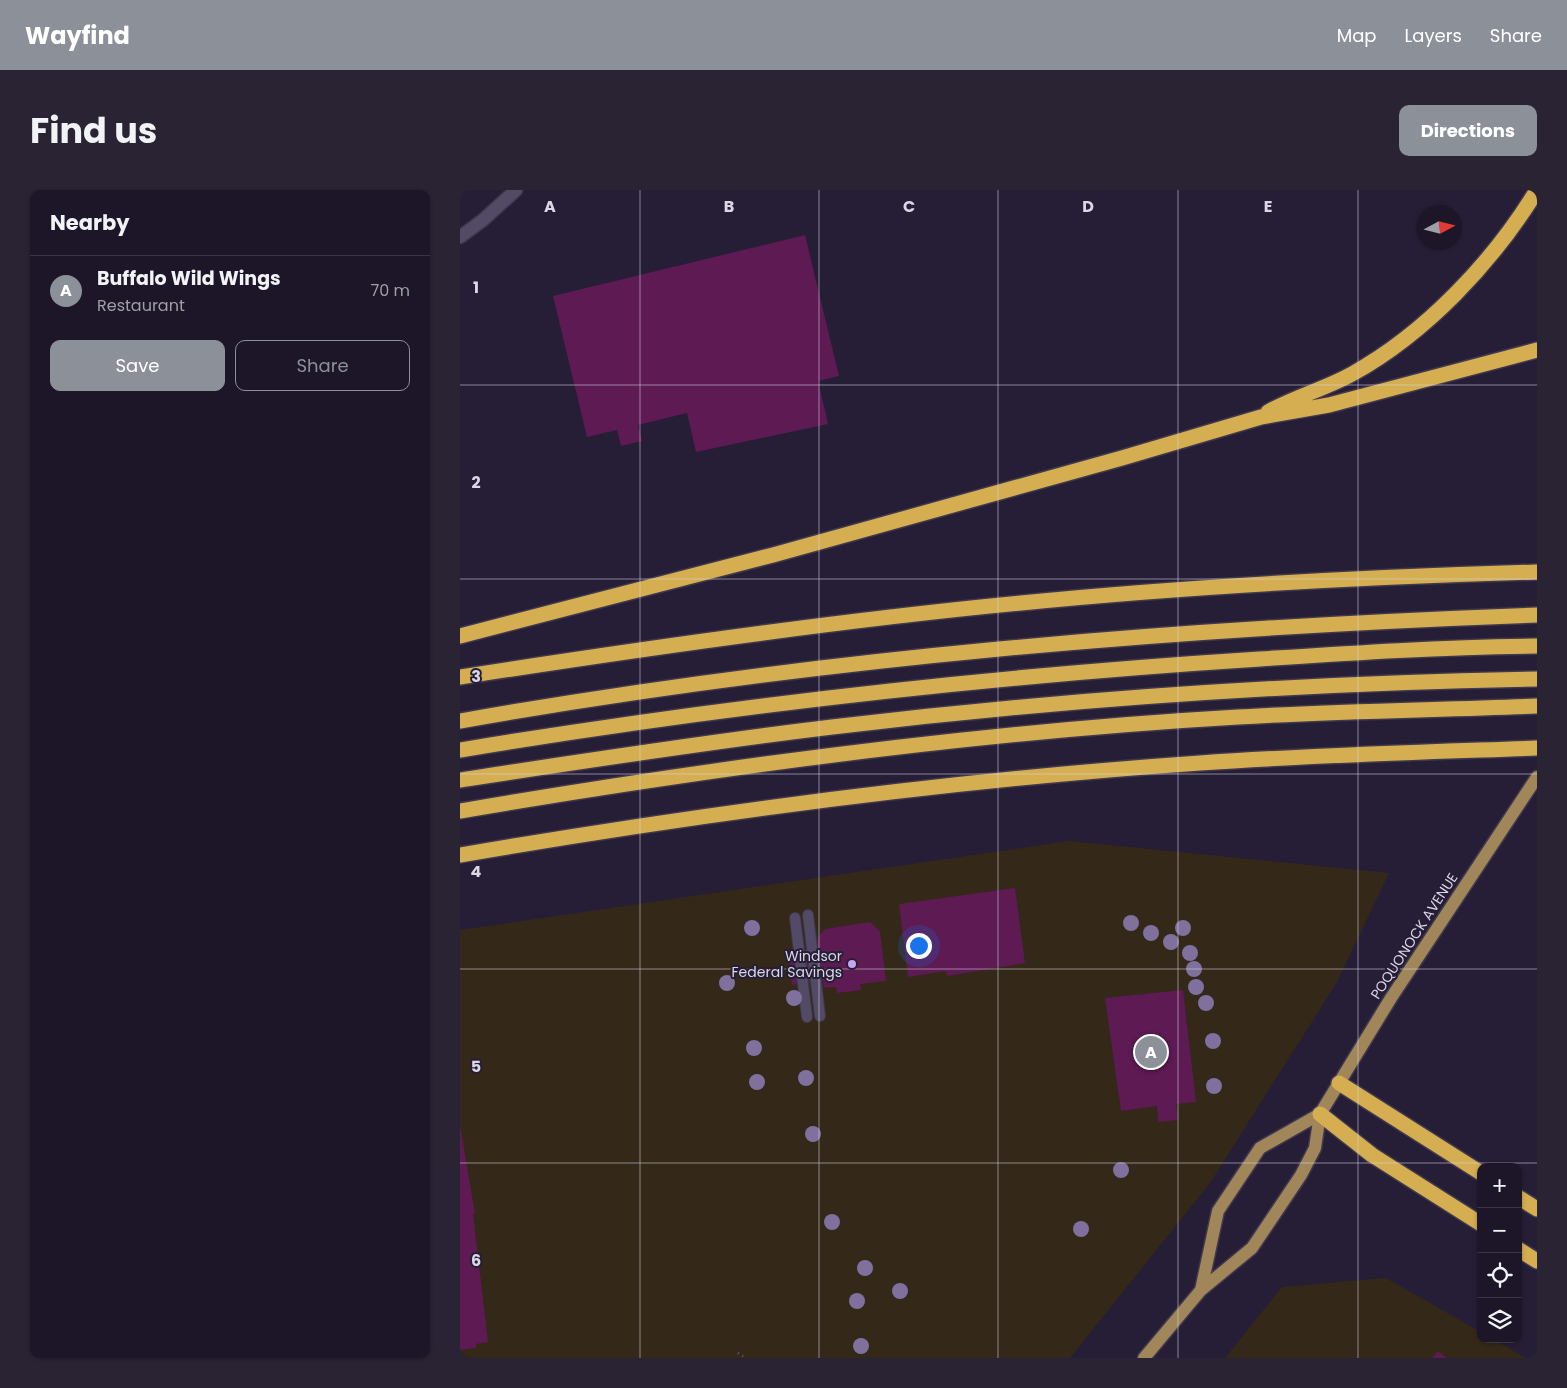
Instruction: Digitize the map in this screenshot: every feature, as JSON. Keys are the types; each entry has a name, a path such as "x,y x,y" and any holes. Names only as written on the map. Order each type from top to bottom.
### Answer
{"highway":[{"path":"1261,417 1280,406 1338,382 1365,367 1425,321 1449,300 1491,255 1537,190"},
{"path":"460,636 792,550 1112,461 1261,417 1330,405 1537,350"},
{"path":"460,677 759,632 1020,603 1291,582 1537,572"},
{"path":"460,721 642,691 980,650 1250,629 1537,615"},
{"path":"460,750 561,733 739,708 1040,675 1409,650 1537,646"},
{"path":"460,780 735,740 1016,708 1248,690 1431,681 1537,679"},
{"path":"460,811 754,765 968,740 1238,717 1537,706"},
{"path":"460,855 747,810 987,782 1200,763 1537,748"},
{"path":"1339,1083 1477,1170"},
{"path":"1320,1114 1372,1155 1477,1221"},
{"path":"1522,1200 1537,1209"},
{"path":"1522,1252 1537,1261"}],"main road":[{"name":"POQUONOCK AVENUE","path":"1144,1358 1200,1290 1252,1248 1301,1175 1315,1148 1320,1114 1391,998 1537,777"},
{"name":"POQUONOCK AVENUE","path":"1200,1290 1218,1211 1260,1148 1283,1133 1320,1114"}],"street":[{"path":"460,237 483,220 516,190"}],"lane":[{"path":"808,915 820,1016"},
{"path":"795,918 807,1018"}],"path":[{"path":"738,1353 746,1358"}],"shaded area":[{"path":"1069,841 1389,873 1337,982 1210,1183 1070,1358 460,1358 460,930"},
{"path":"1386,1278 1477,1330 1477,1343 1500,1343 1526,1358 1225,1358 1282,1287"}],"building":[{"path":"805,235 839,376 818,381 828,424 696,452 687,413 638,425 642,441 621,446 617,430 587,437 553,296"},
{"path":"1015,888 1025,963 947,976 946,971 908,977 899,904"},
{"name":"Windsor Federal Savings","path":"870,922 880,931 886,981 860,984 861,990 837,993 836,987 824,988 823,981 792,985 788,951 818,947 817,938 825,929"},
{"path":"1183,990 1196,1102 1176,1104 1178,1120 1158,1122 1157,1106 1121,1111 1105,998"},
{"path":"460,1125 475,1214 473,1214 488,1342 476,1344 476,1348 460,1350"},
{"path":"1438,1351 1447,1358 1432,1358"}],"place":[{"name":"Windsor Federal Savings","path":"852,964"},
{"name":"Buffalo Wild Wings","path":"1151,1052"}]}
